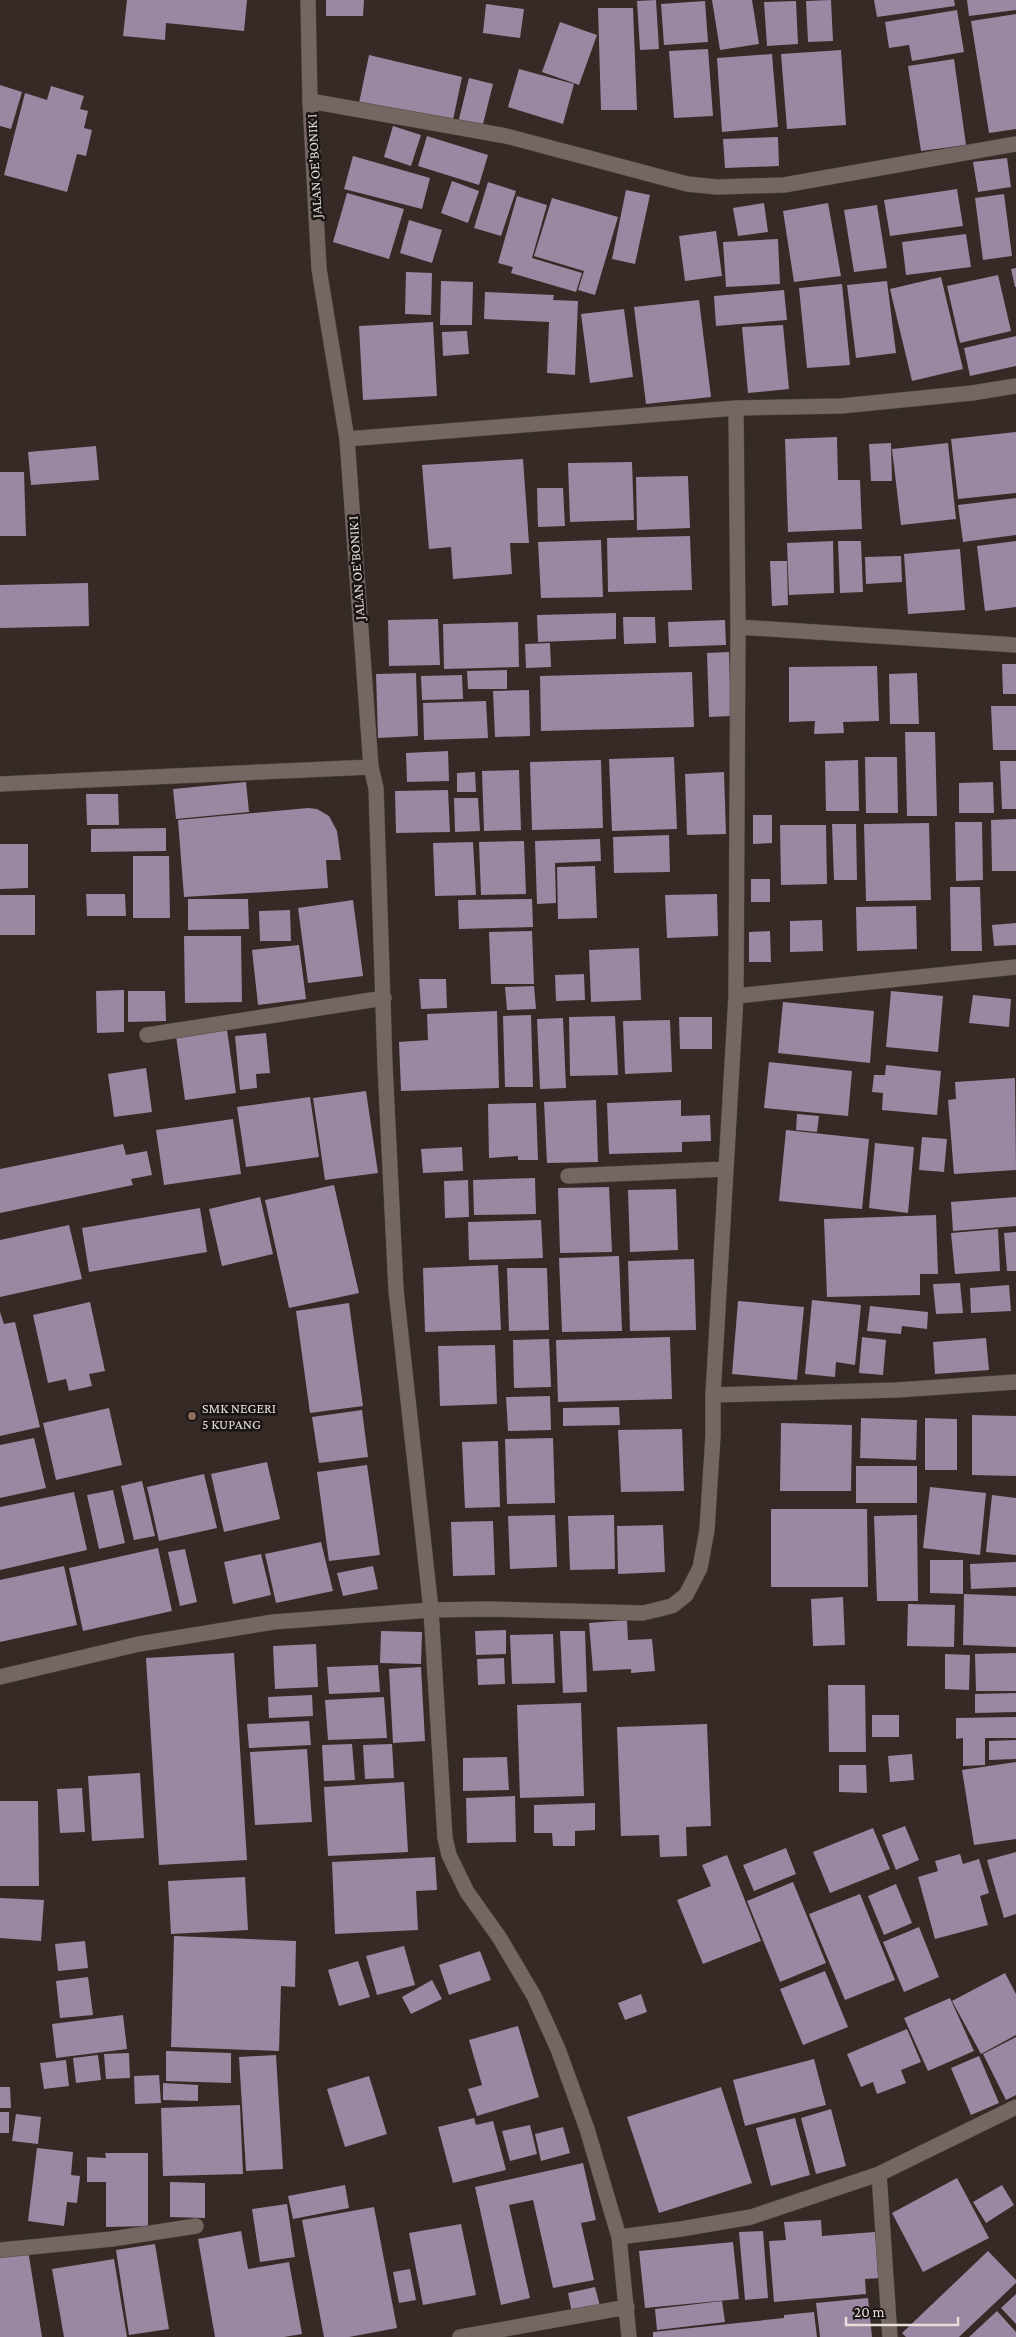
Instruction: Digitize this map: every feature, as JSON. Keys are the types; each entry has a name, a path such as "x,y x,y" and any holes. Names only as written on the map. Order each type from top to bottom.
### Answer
{"street":[{"name":"JALAN OE'BONIK I","path":"308,0 310,102 319,268 347,439 371,768 376,788 385,1065 396,1290 431,1610 445,1838 449,1855 467,1892 499,1937 534,1996 558,2049 587,2129 619,2237 629,2337"},
{"path":"310,102 506,136 686,184 717,187 784,185 1016,144"},
{"path":"347,439 736,408 841,406 972,393 1016,386"},
{"path":"0,1677 139,1644 273,1622 431,1610 486,1609 643,1613 672,1606 686,1595 700,1568 707,1520 736,996 738,627 736,408"},
{"path":"738,627 1016,645"},
{"path":"0,784 371,768"},
{"path":"736,996 1016,967"},
{"path":"147,1035 384,998"},
{"path":"568,1176 725,1169"},
{"path":"713,1396 896,1390 1016,1382"},
{"path":"619,2237 751,2217 879,2174 1016,2108"},
{"path":"879,2174 890,2337"},
{"path":"0,2250 112,2238 196,2226"},
{"path":"460,2337 627,2307"}],"building":[{"path":"127,0 247,0 244,31 166,23 165,40 123,36"},
{"path":"326,0 364,0 363,16 326,16"},
{"path":"656,0 659,49 640,50 637,1"},
{"path":"712,0 752,0 759,44 720,50"},
{"path":"831,0 833,41 808,42 806,1"},
{"path":"874,0 954,0 955,6 877,17"},
{"path":"967,0 1016,0 1016,10 969,16"},
{"path":"705,1 708,42 664,45 661,4"},
{"path":"796,1 798,44 767,46 764,2"},
{"path":"486,4 524,9 520,38 483,33"},
{"path":"598,8 633,8 637,110 601,110"},
{"path":"957,10 964,52 912,61 909,45 889,48 885,22"},
{"path":"1016,14 1016,129 989,133 971,21"},
{"path":"560,22 597,35 579,85 542,72"},
{"path":"708,49 713,116 674,118 669,51"},
{"path":"841,50 846,125 787,129 781,54"},
{"path":"772,54 778,127 722,132 717,58"},
{"path":"369,55 462,77 452,125 359,103"},
{"path":"954,59 966,145 921,151 908,66"},
{"path":"519,69 574,84 563,124 508,107"},
{"path":"469,78 493,84 482,128 458,123"},
{"path":"0,85 22,92 11,129 0,126"},
{"path":"51,86 84,96 80,109 88,111 84,128 92,130 86,156 77,154 67,192 4,175 25,93 47,100"},
{"path":"393,126 421,135 411,166 384,157"},
{"path":"427,136 488,155 479,185 418,166"},
{"path":"778,137 779,166 725,168 723,139"},
{"path":"353,156 430,178 422,209 344,189"},
{"path":"1007,158 1011,187 978,192 973,162"},
{"path":"452,181 479,191 468,223 441,213"},
{"path":"488,182 516,191 501,236 474,228"},
{"path":"957,189 963,226 890,236 884,200"},
{"path":"626,190 650,195 635,264 612,259"},
{"path":"347,193 404,209 389,259 333,242"},
{"path":"1004,194 1012,256 983,260 975,198"},
{"path":"517,196 547,205 532,258 582,273 576,292 511,273 513,267 498,263"},
{"path":"552,198 618,217 595,295 578,290 584,271 534,256"},
{"path":"764,203 768,232 738,236 733,208"},
{"path":"828,203 841,276 794,282 783,211"},
{"path":"877,205 887,268 854,272 844,210"},
{"path":"409,220 442,230 432,263 400,253"},
{"path":"716,231 722,276 685,281 679,236"},
{"path":"966,234 971,267 906,275 902,242"},
{"path":"778,239 780,284 726,287 723,242"},
{"path":"1016,268 1016,287 1015,287 1011,269"},
{"path":"406,272 432,273 431,315 405,314"},
{"path":"998,275 1011,331 960,343 947,286"},
{"path":"941,277 963,369 912,381 890,289"},
{"path":"441,281 473,282 472,325 440,325"},
{"path":"887,281 896,353 856,358 847,285"},
{"path":"842,284 850,365 807,368 799,288"},
{"path":"784,290 787,320 716,326 714,296"},
{"path":"485,292 554,295 553,300 578,301 575,375 547,373 549,322 484,319"},
{"path":"699,300 711,397 646,404 634,307"},
{"path":"624,309 633,377 590,383 581,314"},
{"path":"433,322 437,396 363,400 359,326"},
{"path":"783,325 789,389 748,393 742,327"},
{"path":"467,331 469,354 443,356 442,332"},
{"path":"1016,336 1016,366 970,376 964,348"},
{"path":"1016,432 1016,493 958,499 951,439"},
{"path":"837,437 838,480 860,480 862,529 788,532 785,439"},
{"path":"891,443 892,481 871,481 869,444"},
{"path":"948,443 956,519 901,525 892,449"},
{"path":"96,446 99,480 31,485 28,452"},
{"path":"523,459 529,543 510,543 512,574 453,579 451,547 429,549 422,465"},
{"path":"632,462 634,520 570,522 568,463"},
{"path":"0,472 24,472 26,536 0,536"},
{"path":"688,476 690,528 637,530 636,477"},
{"path":"537,488 563,488 565,526 538,527"},
{"path":"1016,498 1016,535 963,542 958,505"},
{"path":"690,536 692,590 608,592 607,538"},
{"path":"601,540 603,597 541,598 538,542"},
{"path":"833,541 834,593 789,595 787,543"},
{"path":"838,541 861,541 863,592 840,593"},
{"path":"1016,541 1016,607 985,611 977,546"},
{"path":"960,549 965,610 908,614 904,554"},
{"path":"901,556 902,582 866,584 865,557"},
{"path":"770,561 787,561 788,605 772,606"},
{"path":"88,583 89,626 0,628 0,585"},
{"path":"616,613 616,639 538,642 537,615"},
{"path":"623,617 655,617 656,643 624,644"},
{"path":"438,619 440,665 389,666 388,620"},
{"path":"725,620 726,645 669,647 668,622"},
{"path":"518,622 519,667 444,669 443,624"},
{"path":"550,643 551,667 526,668 525,644"},
{"path":"729,652 731,716 709,717 707,653"},
{"path":"1002,664 1016,664 1016,694 1003,694"},
{"path":"877,666 879,721 843,722 844,733 814,734 815,721 789,722 789,667"},
{"path":"507,670 507,689 468,689 467,671"},
{"path":"692,672 694,727 541,731 540,676"},
{"path":"416,673 418,736 378,738 376,674"},
{"path":"917,673 919,724 890,724 889,674"},
{"path":"462,675 463,699 422,700 421,676"},
{"path":"529,690 530,736 495,737 493,691"},
{"path":"486,701 488,738 424,740 423,703"},
{"path":"991,706 1016,706 1016,750 993,750"},
{"path":"905,732 935,732 937,816 907,816"},
{"path":"448,751 449,781 407,782 406,753"},
{"path":"674,757 677,829 612,831 609,759"},
{"path":"865,757 897,757 898,813 866,813"},
{"path":"601,760 603,828 532,830 530,762"},
{"path":"858,760 859,811 826,811 825,761"},
{"path":"1000,761 1016,761 1016,809 1002,809"},
{"path":"519,770 521,830 484,831 482,771"},
{"path":"475,772 476,792 457,792 457,773"},
{"path":"724,772 726,834 687,835 685,774"},
{"path":"246,782 249,812 176,819 173,789"},
{"path":"993,782 994,813 959,813 959,783"},
{"path":"448,790 450,832 396,833 395,791"},
{"path":"86,794 118,794 119,825 87,825"},
{"path":"454,798 478,798 480,831 455,832"},
{"path":"308,808 317,809 329,816 337,831 341,860 326,860 328,888 184,897 178,820"},
{"path":"753,815 772,815 772,843 753,844"},
{"path":"1016,819 1016,871 992,871 991,820"},
{"path":"955,822 982,822 983,880 956,881"},
{"path":"929,823 931,900 866,901 864,824"},
{"path":"832,824 856,824 857,880 834,880"},
{"path":"780,825 826,825 827,884 781,885"},
{"path":"166,828 166,851 91,852 91,829"},
{"path":"669,835 670,872 614,873 613,837"},
{"path":"600,839 601,861 555,863 556,903 537,904 535,841"},
{"path":"524,841 526,894 481,895 479,842"},
{"path":"473,842 476,895 435,896 433,843"},
{"path":"0,844 28,844 28,888 0,889"},
{"path":"133,856 169,856 170,918 133,918"},
{"path":"595,866 597,918 558,919 557,867"},
{"path":"751,879 770,879 770,902 751,902"},
{"path":"950,887 980,887 982,951 951,951"},
{"path":"86,894 125,894 126,916 87,916"},
{"path":"717,894 718,936 667,938 665,895"},
{"path":"0,895 35,895 35,935 0,935"},
{"path":"188,899 248,899 249,929 188,930"},
{"path":"532,899 533,927 459,929 458,900"},
{"path":"353,900 363,976 308,983 298,908"},
{"path":"916,906 917,949 857,951 856,907"},
{"path":"290,910 291,941 260,941 259,911"},
{"path":"822,920 823,951 790,952 790,921"},
{"path":"1016,923 1016,945 994,946 992,925"},
{"path":"532,931 534,984 491,984 489,932"},
{"path":"770,931 771,962 749,962 749,932"},
{"path":"184,936 241,936 242,1002 185,1003"},
{"path":"299,945 306,999 258,1005 252,950"},
{"path":"639,948 641,1000 591,1002 589,950"},
{"path":"584,974 585,1000 556,1001 555,975"},
{"path":"419,979 446,979 447,1008 421,1009"},
{"path":"534,986 536,1009 507,1010 505,987"},
{"path":"124,990 124,1032 97,1033 96,991"},
{"path":"128,991 165,991 166,1021 128,1022"},
{"path":"891,991 943,996 938,1052 886,1047"},
{"path":"973,995 1011,999 1009,1027 969,1023"},
{"path":"783,1002 874,1011 870,1063 778,1053"},
{"path":"497,1011 499,1088 401,1091 399,1042 428,1040 427,1014"},
{"path":"531,1015 533,1087 505,1087 503,1016"},
{"path":"615,1016 618,1075 570,1076 569,1017"},
{"path":"679,1017 712,1017 712,1049 680,1049"},
{"path":"563,1018 566,1088 540,1089 537,1019"},
{"path":"670,1020 672,1072 625,1074 623,1021"},
{"path":"227,1030 236,1093 185,1100 176,1036"},
{"path":"266,1033 270,1073 256,1074 257,1088 240,1090 235,1036"},
{"path":"769,1062 852,1071 848,1116 764,1108"},
{"path":"886,1065 941,1071 937,1115 882,1110 883,1093 872,1092 874,1075 885,1075"},
{"path":"146,1068 152,1112 114,1117 108,1074"},
{"path":"1015,1078 1016,1170 954,1174 948,1100 956,1099 955,1082"},
{"path":"366,1091 378,1173 325,1180 313,1098"},
{"path":"310,1097 319,1157 246,1167 237,1107"},
{"path":"596,1100 598,1162 547,1163 544,1102"},
{"path":"681,1100 681,1116 710,1115 711,1141 682,1142 682,1152 609,1154 607,1103"},
{"path":"536,1103 538,1160 518,1160 518,1156 489,1158 488,1104"},
{"path":"797,1114 819,1116 817,1132 796,1130"},
{"path":"233,1119 241,1174 164,1185 156,1130"},
{"path":"786,1130 869,1139 862,1209 779,1201"},
{"path":"922,1137 947,1139 944,1172 919,1170"},
{"path":"875,1143 914,1147 908,1213 869,1208"},
{"path":"123,1144 126,1155 147,1151 152,1175 131,1179 133,1185 0,1213 0,1169"},
{"path":"462,1147 463,1171 423,1173 421,1149"},
{"path":"535,1178 536,1214 474,1215 473,1180"},
{"path":"468,1180 469,1217 445,1218 444,1181"},
{"path":"334,1185 359,1293 289,1308 265,1200"},
{"path":"609,1187 612,1252 560,1253 558,1188"},
{"path":"676,1189 678,1250 630,1252 628,1190"},
{"path":"260,1197 273,1254 222,1266 209,1209"},
{"path":"1016,1197 1016,1226 953,1231 951,1202"},
{"path":"200,1208 207,1252 89,1272 82,1228"},
{"path":"936,1215 938,1274 920,1274 920,1295 827,1297 824,1219"},
{"path":"541,1220 543,1258 469,1260 468,1222"},
{"path":"69,1225 82,1279 0,1297 0,1240"},
{"path":"998,1229 1000,1271 955,1274 951,1233"},
{"path":"1016,1232 1016,1271 1007,1271 1004,1233"},
{"path":"619,1256 622,1331 562,1332 559,1258"},
{"path":"694,1259 696,1330 630,1331 628,1261"},
{"path":"498,1265 501,1330 425,1332 423,1268"},
{"path":"507,1268 547,1268 549,1330 509,1331"},
{"path":"960,1283 963,1313 936,1314 933,1284"},
{"path":"1009,1285 1011,1311 971,1313 970,1288"},
{"path":"812,1300 861,1305 855,1365 836,1362 835,1377 805,1374"},
{"path":"738,1301 804,1307 797,1380 732,1374"},
{"path":"90,1302 105,1371 89,1374 92,1386 69,1391 66,1379 48,1383 33,1315"},
{"path":"349,1303 363,1406 310,1413 296,1311"},
{"path":"870,1306 928,1312 927,1329 902,1326 901,1334 867,1331"},
{"path":"0,1312 4,1324 15,1322 40,1427 0,1436"},
{"path":"670,1337 672,1399 558,1402 556,1340"},
{"path":"862,1337 886,1340 883,1375 859,1373"},
{"path":"986,1338 989,1370 935,1374 933,1342"},
{"path":"549,1339 551,1387 514,1388 513,1340"},
{"path":"495,1345 497,1404 440,1406 438,1346"},
{"path":"550,1396 551,1430 508,1431 506,1397"},
{"path":"619,1407 620,1425 563,1426 563,1408"},
{"path":"109,1408 122,1465 56,1480 43,1423"},
{"path":"362,1410 368,1457 319,1463 312,1417"},
{"path":"972,1415 1016,1416 1016,1476 972,1475"},
{"path":"861,1418 917,1420 916,1460 860,1458"},
{"path":"925,1418 957,1419 957,1470 925,1470"},
{"path":"781,1423 852,1425 851,1491 780,1491"},
{"path":"682,1429 684,1491 621,1492 618,1430"},
{"path":"34,1438 46,1488 0,1498 0,1445"},
{"path":"553,1438 555,1503 507,1504 505,1439"},
{"path":"498,1441 500,1507 465,1508 462,1442"},
{"path":"267,1462 280,1519 224,1532 211,1474"},
{"path":"367,1465 380,1555 329,1561 317,1472"},
{"path":"856,1466 917,1466 917,1503 856,1503"},
{"path":"204,1474 217,1528 159,1541 147,1487"},
{"path":"142,1481 155,1536 134,1540 121,1486"},
{"path":"930,1487 986,1493 980,1555 923,1548"},
{"path":"113,1490 125,1543 99,1549 87,1495"},
{"path":"74,1492 87,1550 0,1570 0,1507"},
{"path":"992,1495 1016,1498 1016,1555 986,1552"},
{"path":"771,1509 867,1509 868,1587 771,1587"},
{"path":"555,1515 557,1567 510,1569 508,1516"},
{"path":"614,1515 615,1569 570,1570 568,1516"},
{"path":"917,1515 918,1601 877,1601 874,1516"},
{"path":"493,1521 495,1575 453,1576 451,1522"},
{"path":"663,1525 665,1572 618,1574 617,1526"},
{"path":"321,1542 333,1591 276,1603 265,1554"},
{"path":"158,1548 172,1611 83,1631 69,1568"},
{"path":"185,1549 197,1602 180,1606 168,1552"},
{"path":"261,1554 271,1595 233,1604 224,1562"},
{"path":"930,1560 963,1560 963,1594 930,1593"},
{"path":"1016,1562 1016,1587 971,1589 970,1564"},
{"path":"64,1566 77,1625 0,1642 0,1580"},
{"path":"373,1566 378,1589 343,1596 337,1573"},
{"path":"964,1594 1016,1596 1016,1647 963,1645"},
{"path":"843,1597 845,1645 813,1646 811,1599"},
{"path":"908,1604 955,1605 954,1647 907,1646"},
{"path":"627,1620 628,1640 652,1639 655,1671 631,1673 631,1669 593,1671 589,1623"},
{"path":"506,1630 506,1654 476,1655 475,1631"},
{"path":"381,1631 422,1632 421,1664 380,1663"},
{"path":"560,1631 585,1631 587,1692 563,1693"},
{"path":"553,1634 555,1683 512,1684 510,1635"},
{"path":"316,1644 318,1687 275,1689 273,1646"},
{"path":"234,1653 247,1860 159,1865 146,1658"},
{"path":"1016,1653 1016,1691 976,1691 975,1654"},
{"path":"945,1654 970,1655 969,1690 945,1689"},
{"path":"504,1658 505,1684 478,1685 477,1659"},
{"path":"378,1665 380,1692 329,1694 327,1667"},
{"path":"421,1667 425,1741 393,1743 389,1669"},
{"path":"828,1685 865,1685 866,1752 829,1752"},
{"path":"1016,1693 1016,1712 975,1713 975,1694"},
{"path":"312,1695 313,1716 269,1718 268,1697"},
{"path":"384,1697 387,1738 328,1740 325,1700"},
{"path":"581,1703 584,1796 520,1798 517,1705"},
{"path":"872,1715 899,1715 899,1737 872,1737"},
{"path":"1016,1717 1016,1738 985,1738 985,1765 963,1766 963,1738 956,1739 956,1718"},
{"path":"309,1721 311,1745 249,1748 247,1724"},
{"path":"707,1724 711,1826 686,1827 687,1856 660,1857 659,1835 621,1836 617,1727"},
{"path":"1016,1740 1016,1759 989,1760 989,1741"},
{"path":"352,1744 355,1780 324,1781 322,1745"},
{"path":"392,1744 394,1778 365,1779 363,1745"},
{"path":"307,1749 312,1822 255,1825 250,1752"},
{"path":"912,1754 914,1780 890,1782 888,1756"},
{"path":"507,1757 509,1790 463,1791 463,1758"},
{"path":"1016,1762 1016,1839 974,1845 962,1770"},
{"path":"839,1765 866,1765 867,1793 839,1792"},
{"path":"140,1773 144,1838 92,1841 88,1776"},
{"path":"404,1782 408,1852 328,1856 324,1787"},
{"path":"82,1788 85,1832 60,1833 57,1789"},
{"path":"515,1796 516,1842 467,1843 466,1798"},
{"path":"0,1801 38,1801 39,1886 0,1886"},
{"path":"595,1803 595,1830 575,1831 575,1846 553,1846 552,1833 534,1833 534,1805"},
{"path":"905,1826 919,1860 896,1870 882,1835"},
{"path":"873,1828 890,1869 830,1893 813,1852"},
{"path":"786,1848 796,1874 754,1891 743,1865"},
{"path":"1016,1852 1016,1914 1004,1918 987,1860"},
{"path":"960,1854 963,1864 979,1859 989,1893 980,1896 988,1925 935,1939 918,1877 938,1871 935,1861"},
{"path":"727,1855 761,1941 703,1964 677,1900 711,1886 702,1865"},
{"path":"435,1857 437,1890 416,1891 418,1930 335,1934 332,1862"},
{"path":"245,1877 248,1930 171,1934 168,1881"},
{"path":"793,1882 826,1963 780,1982 747,1901"},
{"path":"896,1884 912,1923 884,1935 868,1896"},
{"path":"860,1894 895,1980 845,2000 809,1914"},
{"path":"0,1898 44,1900 41,1941 0,1938"},
{"path":"919,1927 939,1977 904,1992 883,1942"},
{"path":"174,1936 296,1941 295,1987 281,1986 279,2051 171,2047"},
{"path":"85,1941 88,1968 58,1971 55,1944"},
{"path":"404,1946 415,1985 377,1995 366,1956"},
{"path":"480,1951 491,1980 449,1995 439,1965"},
{"path":"358,1961 370,1997 339,2006 328,1970"},
{"path":"825,1971 848,2027 803,2045 780,1989"},
{"path":"1005,1973 1016,1994 1016,2035 981,2054 952,2001"},
{"path":"88,1977 93,2015 60,2018 56,1981"},
{"path":"432,1980 442,1999 411,2014 402,1997"},
{"path":"641,1994 647,2012 625,2020 618,2003"},
{"path":"950,1998 974,2051 928,2071 904,2018"},
{"path":"123,2015 127,2049 56,2058 52,2024"},
{"path":"518,2026 539,2097 477,2116 468,2089 482,2085 469,2040"},
{"path":"907,2029 921,2062 901,2070 906,2083 877,2094 873,2082 861,2087 847,2054"},
{"path":"1016,2037 1016,2095 1006,2100 983,2054"},
{"path":"166,2051 231,2053 231,2083 166,2081"},
{"path":"129,2053 130,2078 106,2079 104,2054"},
{"path":"98,2055 101,2080 76,2083 73,2058"},
{"path":"276,2055 283,2169 246,2171 239,2057"},
{"path":"979,2056 999,2103 971,2115 951,2068"},
{"path":"814,2059 826,2105 745,2126 733,2080"},
{"path":"66,2060 69,2086 44,2089 40,2063"},
{"path":"159,2075 161,2103 135,2104 134,2076"},
{"path":"369,2076 387,2134 345,2147 327,2089"},
{"path":"163,2083 198,2085 198,2101 163,2100"},
{"path":"0,2087 10,2087 11,2108 0,2108"},
{"path":"721,2087 752,2183 659,2213 627,2117"},
{"path":"240,2105 243,2174 163,2176 161,2108"},
{"path":"831,2109 846,2166 816,2174 801,2118"},
{"path":"0,2112 9,2112 9,2133 0,2133"},
{"path":"16,2114 41,2117 38,2144 12,2141"},
{"path":"474,2118 476,2125 493,2121 506,2170 453,2183 438,2127"},
{"path":"795,2118 810,2175 771,2186 756,2128"},
{"path":"530,2125 537,2154 510,2161 502,2131"},
{"path":"563,2127 570,2153 541,2161 535,2134"},
{"path":"37,2148 73,2152 71,2175 80,2176 77,2203 67,2202 64,2226 28,2221"},
{"path":"105,2153 148,2153 148,2226 106,2227 106,2182 87,2182 87,2157 106,2158"},
{"path":"583,2163 596,2220 581,2223 594,2280 553,2288 533,2200 509,2205 530,2298 501,2305 475,2187"},
{"path":"957,2178 989,2238 923,2272 892,2213"},
{"path":"170,2182 205,2183 205,2218 170,2217"},
{"path":"345,2185 349,2208 293,2219 288,2196"},
{"path":"1002,2185 1014,2205 986,2223 973,2202"},
{"path":"287,2204 295,2257 260,2262 252,2209"},
{"path":"374,2207 397,2328 349,2337 324,2337 302,2220"},
{"path":"821,2220 822,2236 875,2232 880,2278 865,2279 866,2294 774,2302 769,2241 786,2240 784,2222"},
{"path":"461,2224 476,2295 423,2305 409,2233"},
{"path":"241,2231 248,2269 289,2262 302,2334 284,2337 215,2337 198,2239"},
{"path":"763,2231 768,2298 745,2300 739,2232"},
{"path":"733,2242 739,2299 645,2308 639,2251"},
{"path":"155,2244 169,2329 129,2335 116,2250"},
{"path":"28,2250 42,2337 0,2337 0,2255"},
{"path":"988,2251 1016,2280 1016,2283 959,2337 906,2337 902,2333"},
{"path":"114,2259 127,2337 64,2337 52,2269"},
{"path":"410,2269 416,2300 399,2303 393,2272"},
{"path":"595,2287 600,2306 572,2313 568,2293"},
{"path":"1016,2294 1016,2324 1001,2308"},
{"path":"868,2298 872,2337 820,2337 816,2303"},
{"path":"722,2301 725,2322 657,2330 655,2309"},
{"path":"997,2311 1016,2332 1016,2337 969,2337"},
{"path":"814,2312 817,2337 653,2337 653,2332 784,2318 784,2315"}],"place":[{"name":"SMK NEGERI 5 KUPANG","path":"192,1416"}]}
